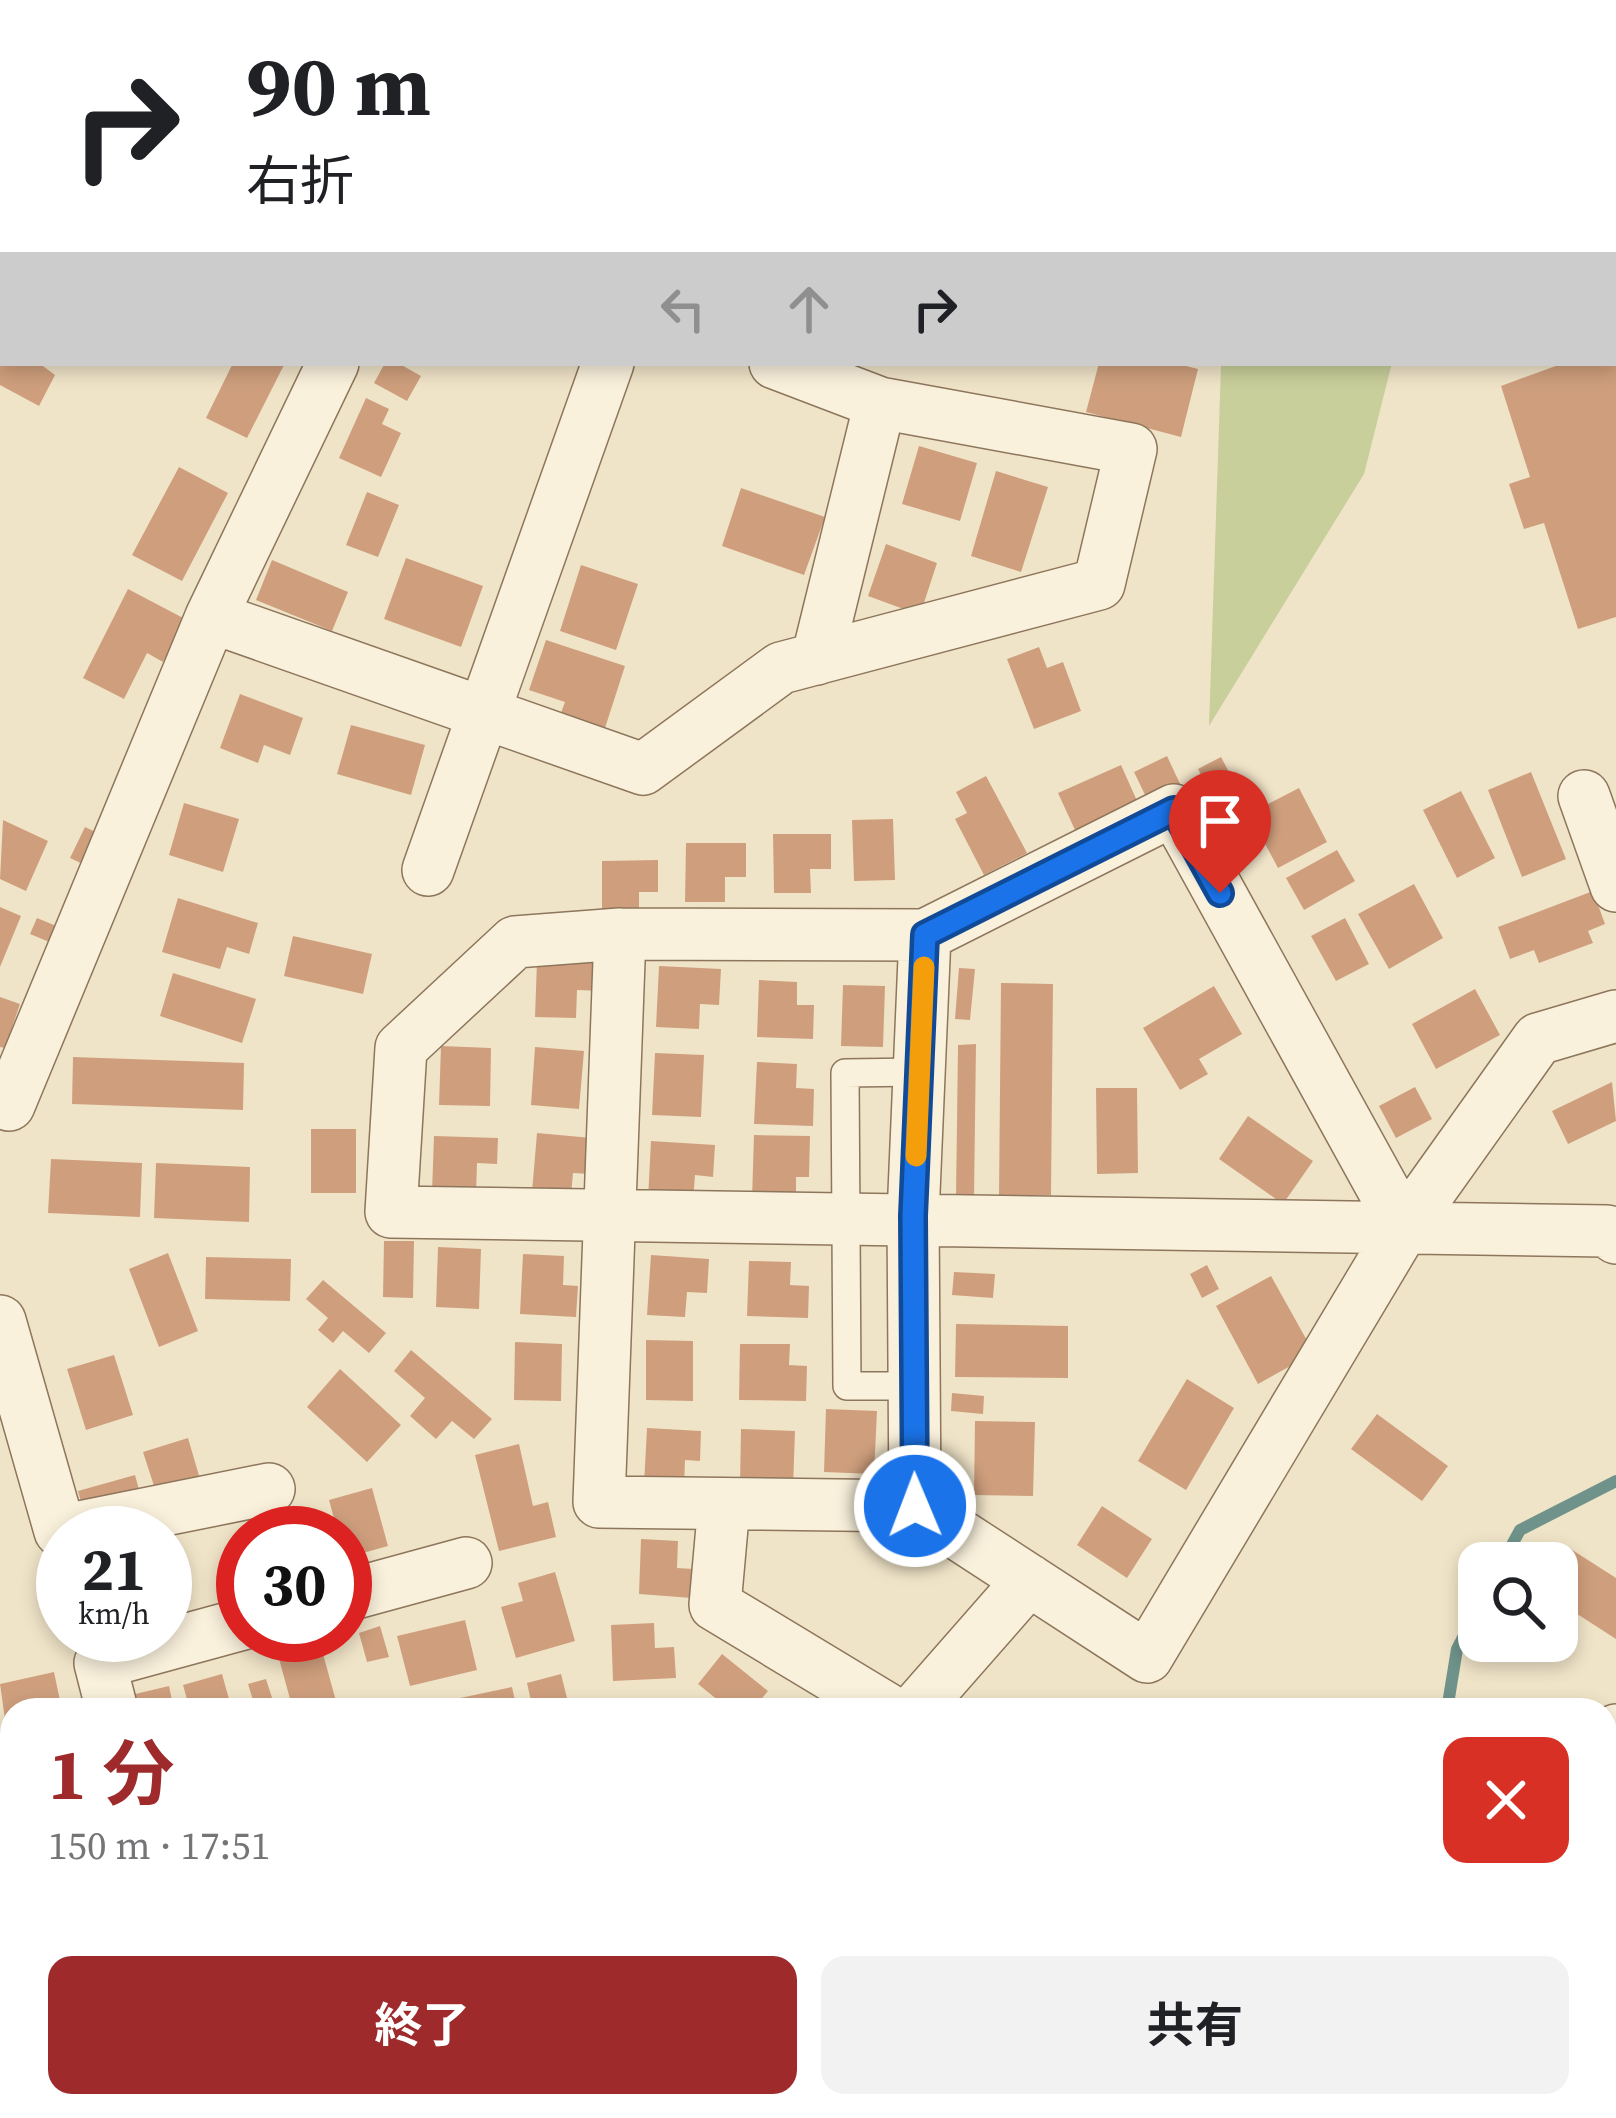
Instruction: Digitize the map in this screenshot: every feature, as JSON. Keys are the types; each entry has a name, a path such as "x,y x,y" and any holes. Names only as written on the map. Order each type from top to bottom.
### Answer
{"street":[{"path":"3,1110 211,617 332,366"},
{"path":"428,870 479,715 607,366"},
{"path":"211,617 643,769 781,668 1099,584 1131,449 880,403 783,366"},
{"path":"817,659 880,403"},
{"path":"1584,796 1616,886"},
{"path":"1404,1227 1174,810 925,935 620,934 515,942 401,1048 391,1211 1607,1231 1616,1238"},
{"path":"620,934 599,1502 915,1506 1147,1657 1404,1227 1538,1039 1616,1016"},
{"path":"915,1506 913,1216 925,935"},
{"path":"0,1321 10,1398 60,1531 269,1489"},
{"path":"724,1505 715,1605 869,1698"},
{"path":"372,1589 466,1563"},
{"path":"926,1698 1029,1580"},
{"path":"109,1698 100,1663 216,1631"}],"lane":[{"path":"914,1386 847,1386 845,1073 920,1072"}],"green space":[{"path":"1221,366 1391,366 1364,474 1209,726"}],"building":[{"path":"0,366 43,366 55,375 39,406 0,385"},
{"path":"232,366 283,366 247,438 206,418"},
{"path":"383,366 403,366 421,376 407,401 374,383"},
{"path":"1098,366 1198,369 1181,437 1086,412"},
{"path":"1556,366 1616,366 1616,617 1578,629 1544,523 1524,529 1509,484 1530,477 1501,386"},
{"path":"366,398 389,409 382,424 401,433 381,477 339,458"},
{"path":"919,446 977,463 960,521 902,504"},
{"path":"179,467 228,493 182,581 132,555"},
{"path":"996,471 1048,487 1021,572 971,556"},
{"path":"741,488 825,517 804,575 722,546"},
{"path":"367,492 399,505 378,557 346,545"},
{"path":"886,544 937,563 920,615 868,596"},
{"path":"406,558 483,586 461,647 384,619"},
{"path":"272,560 348,592 332,631 256,600"},
{"path":"581,565 638,584 616,650 560,631"},
{"path":"128,589 185,619 163,662 147,653 124,699 83,678"},
{"path":"546,640 625,666 605,728 561,713 565,702 529,690"},
{"path":"1039,647 1047,668 1063,662 1081,711 1034,729 1007,659"},
{"path":"240,694 303,718 290,755 264,745 258,763 220,748"},
{"path":"351,725 425,745 411,795 337,774"},
{"path":"1167,756 1181,786 1148,801 1134,772"},
{"path":"1221,757 1238,789 1214,801 1198,769"},
{"path":"1121,765 1138,803 1075,830 1058,793"},
{"path":"1531,772 1566,859 1522,877 1488,790"},
{"path":"986,776 1027,853 984,875 955,819 967,813 956,792"},
{"path":"1299,788 1327,842 1278,868 1249,814"},
{"path":"1461,791 1495,858 1457,878 1423,810"},
{"path":"184,803 239,819 223,872 169,855"},
{"path":"893,819 895,880 854,881 852,820"},
{"path":"3,820 48,841 26,891 0,879"},
{"path":"85,827 102,835 87,866 70,858"},
{"path":"773,834 831,834 831,869 810,869 811,893 774,893"},
{"path":"686,843 746,843 746,877 725,877 725,902 685,902"},
{"path":"1337,850 1355,881 1304,910 1286,878"},
{"path":"658,860 658,892 639,892 639,917 602,918 602,861"},
{"path":"1414,884 1443,938 1389,969 1358,914"},
{"path":"1593,891 1605,924 1588,931 1593,943 1539,963 1534,950 1510,959 1498,927"},
{"path":"178,898 258,923 249,954 227,947 220,969 162,952"},
{"path":"0,907 21,916 0,967"},
{"path":"37,918 66,930 59,946 30,934"},
{"path":"1345,918 1369,964 1336,981 1311,936"},
{"path":"293,936 372,954 363,994 284,976"},
{"path":"537,961 602,963 602,991 577,990 576,1018 535,1017"},
{"path":"659,966 721,969 719,1005 700,1004 699,1029 656,1027"},
{"path":"959,968 975,969 970,1020 955,1019"},
{"path":"173,973 256,999 242,1043 160,1016"},
{"path":"759,980 797,982 797,1005 814,1005 813,1039 757,1037"},
{"path":"1001,983 1053,984 1051,1195 999,1195"},
{"path":"843,985 885,986 883,1047 841,1046"},
{"path":"1214,986 1242,1034 1199,1059 1208,1074 1180,1090 1143,1028"},
{"path":"1475,989 1500,1035 1436,1069 1412,1024"},
{"path":"0,997 20,1004 5,1048 0,1047"},
{"path":"976,1044 974,1198 956,1197 958,1045"},
{"path":"441,1046 491,1048 490,1106 439,1105"},
{"path":"535,1047 584,1051 579,1109 531,1105"},
{"path":"655,1053 704,1055 701,1117 652,1115"},
{"path":"73,1057 244,1063 243,1110 72,1104"},
{"path":"757,1062 797,1064 796,1088 814,1089 813,1126 754,1124"},
{"path":"1612,1082 1616,1121 1568,1144 1552,1111"},
{"path":"1415,1087 1432,1119 1396,1138 1379,1106"},
{"path":"1096,1088 1137,1088 1138,1173 1097,1174"},
{"path":"1248,1116 1313,1161 1283,1204 1219,1159"},
{"path":"311,1129 356,1129 356,1193 311,1193"},
{"path":"537,1133 592,1138 590,1174 573,1173 571,1195 532,1192"},
{"path":"754,1135 810,1136 809,1177 796,1177 796,1200 752,1199"},
{"path":"434,1136 498,1138 497,1164 477,1163 476,1194 432,1192"},
{"path":"651,1141 715,1145 713,1177 695,1175 693,1202 648,1199"},
{"path":"51,1159 142,1163 140,1217 48,1213"},
{"path":"156,1163 250,1167 249,1222 154,1218"},
{"path":"384,1241 414,1241 413,1298 383,1297"},
{"path":"438,1247 481,1249 479,1309 436,1307"},
{"path":"168,1253 198,1331 159,1347 129,1269"},
{"path":"523,1254 564,1256 563,1285 578,1286 576,1317 520,1314"},
{"path":"651,1255 709,1259 707,1293 687,1292 685,1317 647,1315"},
{"path":"206,1257 291,1259 290,1301 205,1299"},
{"path":"749,1261 791,1262 790,1285 809,1286 808,1318 747,1316"},
{"path":"1207,1265 1219,1289 1202,1298 1190,1274"},
{"path":"954,1272 995,1274 993,1298 952,1295"},
{"path":"1271,1276 1314,1353 1258,1384 1216,1306"},
{"path":"323,1280 386,1333 369,1353 343,1331 333,1343 318,1330 328,1318 306,1299"},
{"path":"956,1324 1068,1326 1068,1378 955,1377"},
{"path":"646,1340 693,1341 693,1401 646,1400"},
{"path":"515,1342 562,1344 561,1401 514,1400"},
{"path":"740,1344 790,1344 789,1365 807,1366 806,1401 739,1400"},
{"path":"411,1350 492,1419 474,1439 452,1421 436,1439 410,1416 425,1398 394,1371"},
{"path":"114,1355 133,1415 86,1430 67,1369"},
{"path":"340,1369 401,1425 367,1462 307,1407"},
{"path":"1187,1379 1234,1408 1186,1490 1138,1461"},
{"path":"952,1393 984,1396 983,1414 951,1411"},
{"path":"826,1409 877,1411 874,1474 824,1472"},
{"path":"1377,1414 1448,1466 1422,1501 1351,1449"},
{"path":"975,1421 1035,1422 1033,1496 974,1495"},
{"path":"647,1428 701,1431 700,1461 685,1460 684,1487 644,1485"},
{"path":"741,1429 795,1431 793,1487 740,1486"},
{"path":"188,1438 200,1479 156,1492 143,1452"},
{"path":"519,1444 533,1506 548,1502 556,1537 499,1551 475,1455"},
{"path":"135,1475 141,1497 109,1506 82,1506 78,1491"},
{"path":"372,1488 388,1546 372,1550 372,1506 331,1506 329,1500"},
{"path":"1102,1506 1152,1539 1127,1578 1077,1545"},
{"path":"641,1539 678,1541 677,1568 693,1569 692,1598 639,1594"},
{"path":"1578,1554 1616,1578 1616,1639 1578,1615"},
{"path":"555,1572 575,1641 516,1658 501,1607 523,1601 518,1583"},
{"path":"465,1620 477,1670 410,1686 397,1636"},
{"path":"654,1623 655,1648 674,1647 676,1678 613,1681 611,1625"},
{"path":"380,1626 389,1657 372,1661 372,1629"},
{"path":"722,1654 768,1691 762,1698 715,1698 698,1684"},
{"path":"280,1662 325,1662 335,1698 290,1698"},
{"path":"54,1672 59,1698 2,1698 0,1684"},
{"path":"222,1674 229,1698 187,1698 183,1685"},
{"path":"561,1674 567,1698 530,1698 527,1683"},
{"path":"266,1679 272,1698 252,1698 248,1684"},
{"path":"169,1686 172,1698 127,1698"},
{"path":"512,1687 514,1698 460,1698"}],"waterway":[{"path":"1513,1542 1520,1530 1616,1481"},
{"path":"1449,1698 1458,1647"}],"slow traffic":[{"path":"916,1156 924,967"}],"route":[{"path":"915,1506 913,1216 925,935 1174,810 1220,893"}]}
